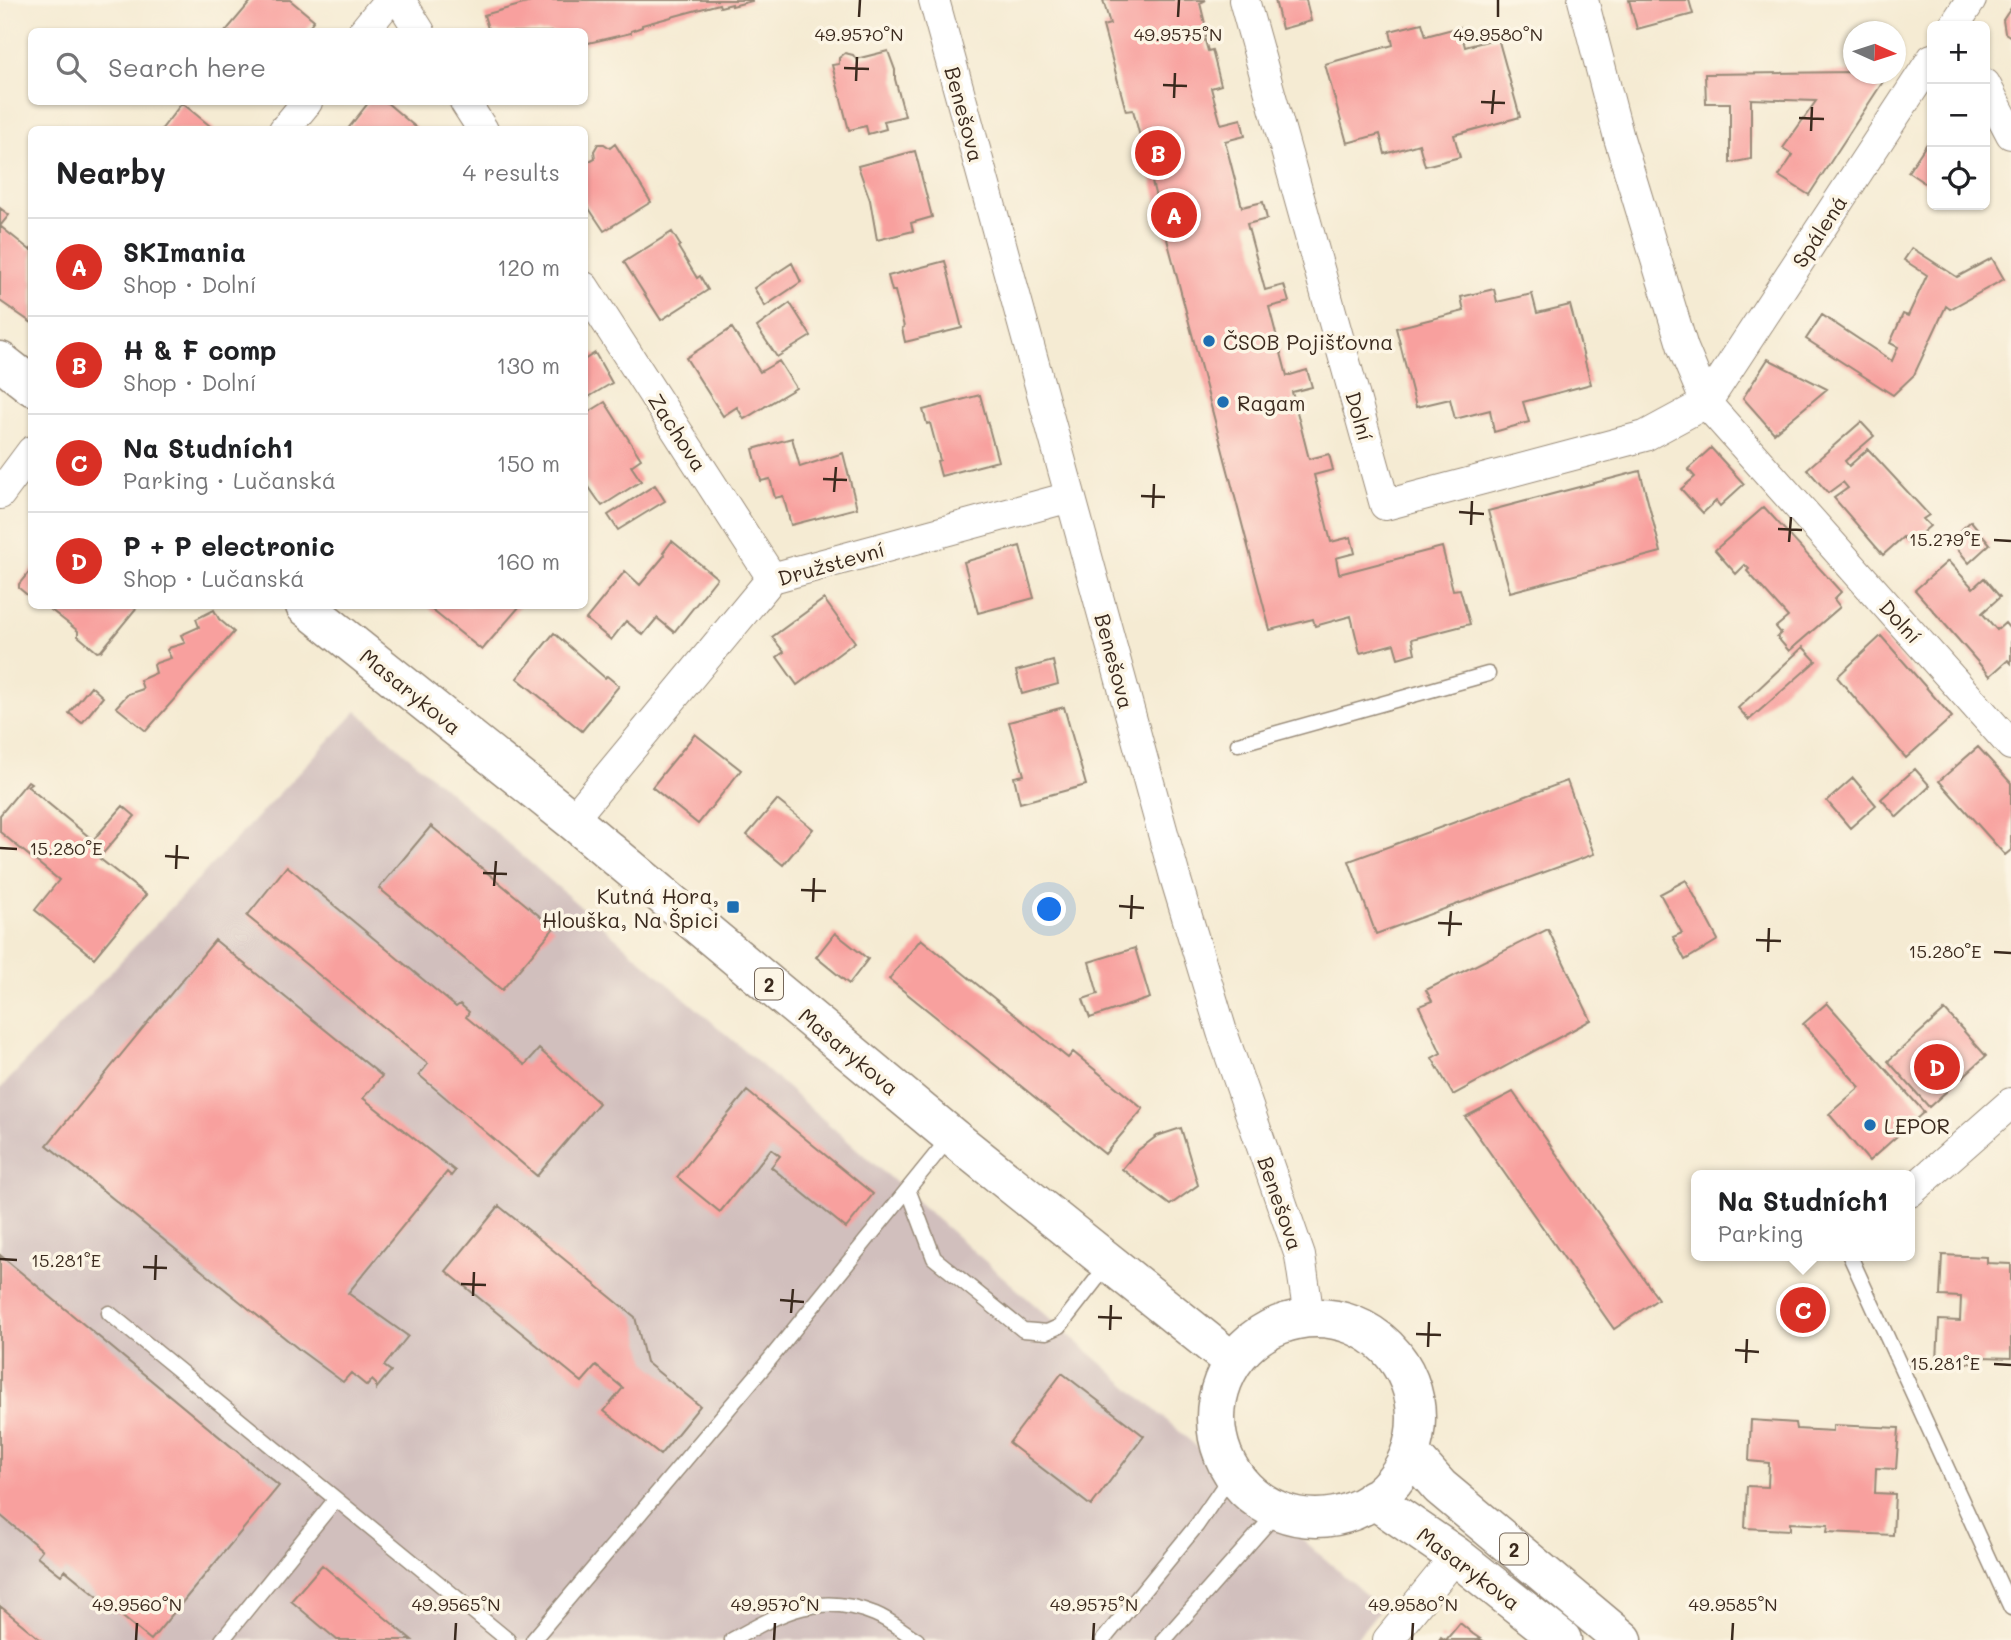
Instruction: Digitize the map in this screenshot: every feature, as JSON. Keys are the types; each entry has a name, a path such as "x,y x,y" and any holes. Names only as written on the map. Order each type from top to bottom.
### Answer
{"main road":[{"path":"0,361 28,383"},
{"name":"Masarykova","path":"309,609 572,820 951,1136 1232,1361"},
{"path":"1309,1317 1340,1320 1368,1332 1392,1351 1408,1377 1415,1402 1416,1428 1409,1453 1398,1476 1359,1509 1334,1517 1305,1518 1278,1511 1252,1496 1232,1474 1220,1448 1215,1420 1219,1389 1232,1361 1253,1339 1280,1323 1309,1317"},
{"name":"Masarykova","path":"1409,1453 1440,1487 1623,1640"},
{"name":"Masarykova","path":"1373,1499 1457,1556 1562,1640"}],"street":[{"path":"366,28 389,0"},
{"path":"400,0 418,28"},
{"name":"Benešova","path":"934,0 1175,877 1222,1032 1300,1256 1309,1317"},
{"name":"Dolní","path":"1244,0 1385,505 1645,436 1706,403"},
{"name":"Dolní","path":"1583,0 1619,138 1679,335 1706,403 2011,745"},
{"path":"1947,0 1953,21"},
{"path":"1957,21 1971,0"},
{"name":"Spálená","path":"1706,403 1927,67"},
{"path":"1990,94 2011,134"},
{"path":"287,126 305,105"},
{"path":"467,105 480,126"},
{"name":"Zachova","path":"588,293 772,578"},
{"path":"0,494 28,456"},
{"name":"Družstevní","path":"572,820 772,578 1070,497"},
{"path":"1915,1188 2011,1103"},
{"path":"1388,1640 1457,1556"}],"lane":[{"path":"1238,744 1488,674"},
{"path":"533,1640 762,1368 951,1136"},
{"path":"908,1189 934,1258 1023,1329 1047,1332 1060,1326 1111,1262"},
{"path":"1852,1261 2011,1608"},
{"path":"109,1313 508,1640"},
{"path":"1103,1640 1197,1525 1232,1474"},
{"path":"222,1640 336,1499"},
{"path":"1164,1640 1278,1511"},
{"path":"732,1640 783,1612 819,1604 849,1606 878,1615 917,1640"}],"shaded area":[{"path":"357,711 1381,1608 1355,1640 0,1640 0,1089"}],"building":[{"path":"252,0 290,0 314,20 308,28 228,28"},
{"path":"538,0 752,0 732,6 720,7 719,4 642,25 631,33 588,43 588,28 488,28 484,15"},
{"path":"1103,0 1206,0 1200,3 1208,36 1204,37 1208,51 1212,50 1221,85 1211,88 1221,124 1241,119 1245,136 1225,141 1242,207 1263,202 1267,219 1247,224 1265,290 1284,285 1289,302 1269,307 1287,376 1307,370 1312,387 1292,392 1309,459 1329,454 1333,470 1314,475 1331,542 1351,537 1355,553 1336,558 1339,574 1442,547 1453,590 1460,589 1470,624 1412,639 1415,653 1398,658 1394,644 1360,653 1351,616 1315,626 1313,619 1270,630 1133,110 1126,111 1103,26 1110,24"},
{"path":"1275,0 1306,0 1311,21 1282,29"},
{"path":"1629,0 1689,0 1693,14 1637,29"},
{"path":"2011,8 2011,37 2005,33 2003,20"},
{"path":"1422,23 1426,36 1460,27 1465,47 1498,38 1520,117 1454,135 1460,157 1425,166 1419,144 1385,154 1380,134 1347,143 1325,64 1393,45 1390,31"},
{"path":"888,51 905,116 884,121 886,129 868,134 866,126 849,130 832,65 839,64 839,58 845,53 856,59"},
{"path":"1843,72 1843,84 1881,84 1809,195 1779,176 1793,155 1783,148 1816,101 1751,99 1751,159 1730,163 1730,103 1706,103 1705,74"},
{"path":"180,105 184,105 210,126 164,126"},
{"path":"367,105 390,105 414,126 350,126"},
{"path":"598,144 610,148 615,144 651,202 604,231 588,207 588,162 595,158 594,151"},
{"path":"1927,144 1927,185 1908,172"},
{"path":"915,151 932,217 911,223 913,231 877,240 870,200 858,166"},
{"path":"0,208 9,215 0,226"},
{"path":"0,226 28,248 28,320 0,301"},
{"path":"672,232 697,278 700,276 708,290 661,320 624,262"},
{"path":"1912,248 1957,277 1992,258 2004,279 1950,309 1946,306 1914,375 1893,395 1806,339 1822,315 1892,361 1898,347 1890,343 1903,314 1908,316 1927,275 1904,260"},
{"path":"945,261 962,328 905,342 895,291 892,291 888,276"},
{"path":"792,263 801,282 765,306 754,288"},
{"path":"1494,289 1497,302 1532,294 1537,313 1570,305 1591,384 1523,402 1529,422 1494,432 1490,410 1455,419 1450,399 1416,407 1396,328 1464,311 1461,297"},
{"path":"790,303 811,336 777,357 757,327"},
{"path":"732,328 760,372 779,361 796,388 744,419 737,407 723,416 686,358"},
{"path":"595,353 612,383 588,397 588,357"},
{"path":"1768,359 1827,389 1774,433 1743,398"},
{"path":"980,395 998,461 941,476 937,461 940,460 930,423 927,424 923,410"},
{"path":"605,402 641,459 631,466 641,481 602,506 588,486 588,413"},
{"path":"1861,422 1874,436 1845,461 1849,466 1868,449 1929,515 1923,519 1930,526 1909,544 1903,537 1883,555 1834,498 1848,488 1843,482 1828,493 1807,469"},
{"path":"792,438 800,467 843,453 857,508 791,525 783,496 775,498 770,479 761,481 753,449"},
{"path":"1711,448 1744,484 1720,506 1716,501 1703,513 1681,489 1695,477 1688,469"},
{"path":"1640,471 1661,552 1510,592 1488,511"},
{"path":"655,485 665,501 618,530 608,515"},
{"path":"1764,507 1841,592 1834,599 1840,607 1789,651 1777,637 1781,633 1776,627 1788,617 1747,571 1749,569 1745,565 1736,574 1715,550"},
{"path":"1971,521 1990,544 1969,563 1950,540"},
{"path":"672,541 717,578 674,632 657,618 643,635 626,621 611,640 586,619 625,571 640,585 665,555 663,553"},
{"path":"1020,546 1034,598 978,613 964,562"},
{"path":"1948,561 1973,588 1984,578 2000,597 1982,613 1997,630 2005,623 2011,630 2011,663 2008,660 1990,676 1915,590"},
{"path":"28,573 28,596 19,588"},
{"path":"824,599 855,642 797,685 777,657 784,652 772,637"},
{"path":"50,609 136,609 101,651 97,652 78,636 78,631"},
{"path":"431,609 517,609 482,650"},
{"path":"214,610 219,619 234,632 146,731 116,707 128,694 143,689 140,680 156,673 156,663 171,658 167,650 169,648 185,643 181,635 199,627 196,619"},
{"path":"554,633 605,678 607,676 619,686 582,731 517,678"},
{"path":"1881,636 1952,717 1906,758 1837,677"},
{"path":"1803,647 1816,661 1749,720 1738,708"},
{"path":"1053,661 1058,684 1022,694 1016,671"},
{"path":"91,686 103,697 82,723 69,713"},
{"path":"1064,707 1086,785 1020,803 1014,777 1024,775 1009,722"},
{"path":"695,734 741,770 698,824 652,787"},
{"path":"1978,747 2011,783 2011,850 2005,855 1939,781"},
{"path":"1915,769 1930,786 1897,817 1881,799"},
{"path":"1853,778 1876,805 1850,828 1827,801"},
{"path":"28,781 31,783 27,786 93,840 123,806 135,816 99,858 146,895 94,958 35,910 59,880 0,832 0,815"},
{"path":"1567,781 1594,854 1376,934 1349,861"},
{"path":"777,800 813,829 783,865 747,835"},
{"path":"431,826 554,928 502,990 379,888"},
{"path":"287,866 456,1007 460,1004 469,1012 466,1017 525,1065 539,1049 599,1103 537,1176 419,1075 428,1064 247,916"},
{"path":"1686,880 1718,940 1685,960 1673,937 1682,933 1660,894"},
{"path":"1548,929 1591,1020 1453,1095 1432,1058 1441,1053 1419,1006 1432,1001 1426,990"},
{"path":"835,933 868,959 849,984 816,957"},
{"path":"921,939 1068,1058 1073,1052 1143,1109 1105,1154 889,979"},
{"path":"215,940 382,1076 363,1098 455,1171 451,1176 447,1172 348,1293 408,1336 384,1366 391,1371 376,1389 372,1380 367,1386 351,1373 343,1382 301,1351 47,1145"},
{"path":"1135,948 1150,998 1090,1018 1083,999 1098,994 1089,962"},
{"path":"1827,1003 1924,1112 1869,1161 1829,1114 1860,1087 1803,1024"},
{"path":"1945,1010 1986,1056 1929,1107 1888,1061"},
{"path":"747,1091 873,1194 846,1228 771,1167 780,1156 771,1149 720,1212 677,1177"},
{"path":"1513,1092 1658,1299 1614,1329 1465,1117"},
{"path":"1181,1128 1198,1185 1170,1205 1122,1169 1137,1151 1157,1136"},
{"path":"499,1206 635,1317 646,1362 700,1406 660,1455 604,1411 623,1388 596,1366 582,1382 446,1271"},
{"path":"0,1255 279,1486 151,1640 65,1570 61,1575 37,1556 42,1550 0,1515"},
{"path":"1942,1255 1987,1257 1987,1263 2011,1264 2011,1358 1983,1357 1982,1364 1937,1361 1939,1320 1960,1321 1961,1297 1940,1296"},
{"path":"1062,1373 1144,1436 1091,1506 1009,1443"},
{"path":"1751,1420 1795,1423 1796,1429 1833,1431 1833,1425 1899,1428 1896,1469 1876,1468 1875,1493 1895,1494 1893,1535 1827,1532 1828,1525 1790,1523 1790,1530 1745,1528 1747,1486 1768,1487 1769,1463 1749,1461"},
{"path":"322,1565 412,1640 337,1640 291,1601"},
{"path":"0,1606 41,1640 0,1640"},
{"path":"1460,1623 1482,1640 1446,1640"}],"place":[{"name":"H & F comp","path":"1158,153"},
{"name":"SKImania","path":"1174,215"},
{"name":"ČSOB Pojišťovna","path":"1209,341"},
{"name":"Ragam","path":"1223,402"},
{"name":"Kutná Hora, Hlouška, Na Špici","path":"733,907"},
{"name":"P + P electronic","path":"1937,1067"},
{"name":"LEPOR","path":"1870,1125"},
{"name":"Na Studních1","path":"1803,1310"}]}
